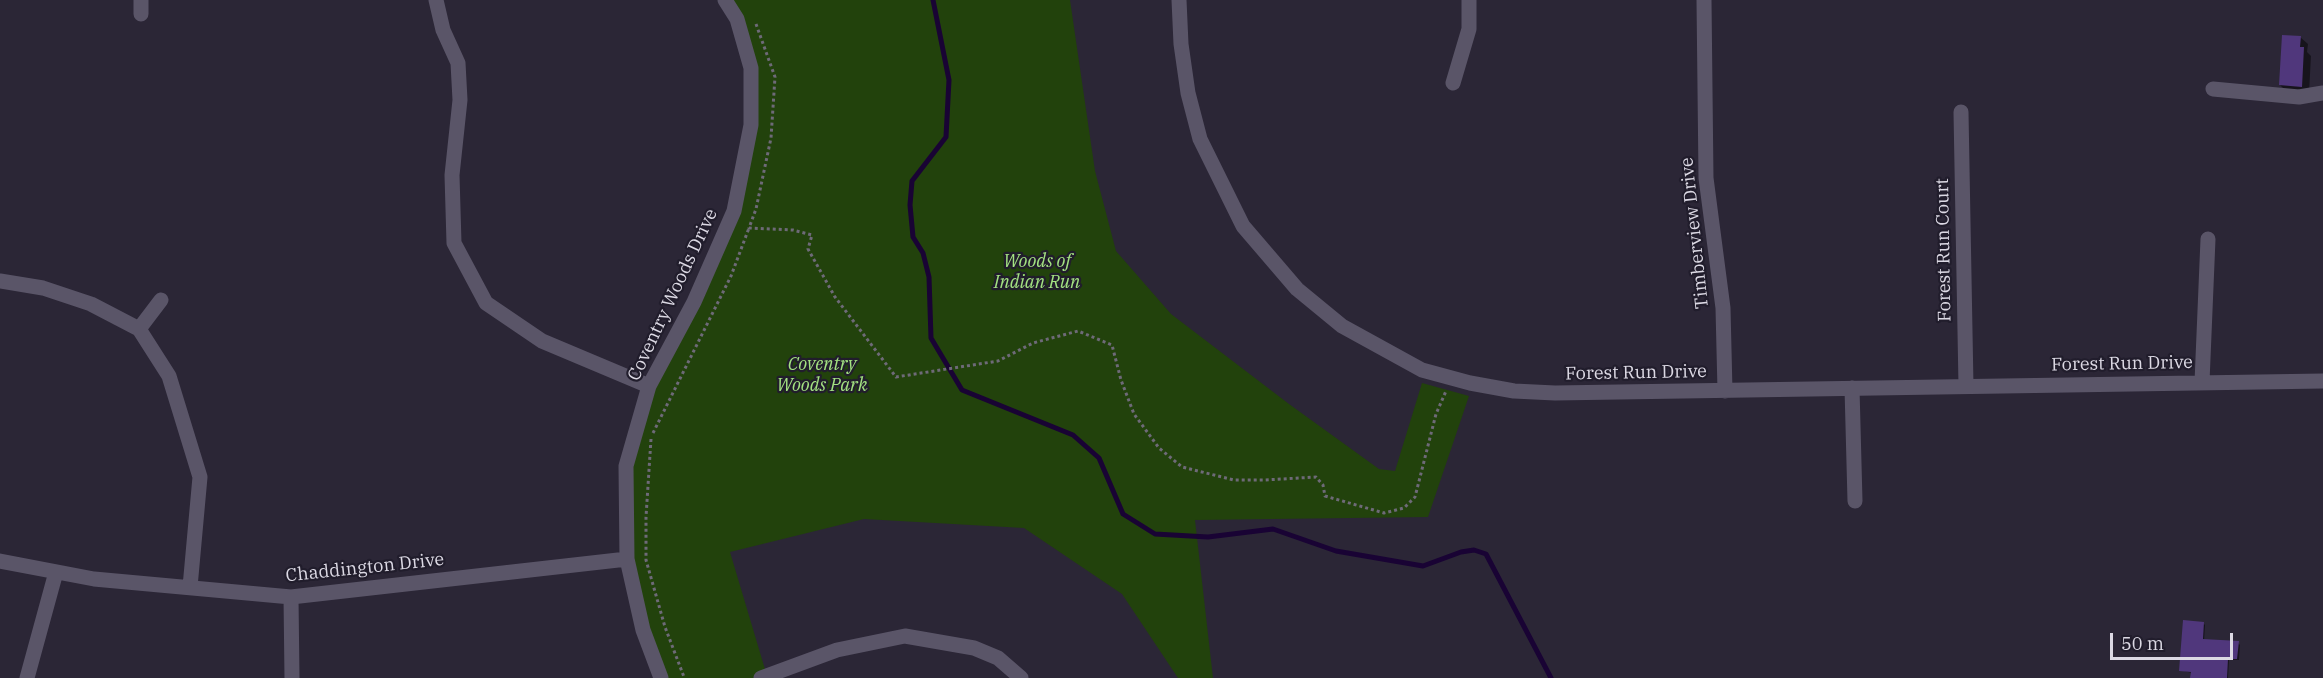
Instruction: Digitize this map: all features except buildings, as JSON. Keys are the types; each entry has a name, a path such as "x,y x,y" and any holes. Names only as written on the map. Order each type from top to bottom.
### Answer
{"street":[{"path":"436,0 443,30 458,63 460,100 452,175 454,243 486,303 542,342 649,386"},
{"name":"Coventry Woods Drive","path":"661,678 643,630 627,559 626,465 649,386 694,302 734,211 751,125 750,68 737,19 724,0"},
{"name":"Forest Run Drive","path":"1179,0 1181,44 1188,93 1200,138 1243,226 1298,289 1342,326 1422,370 1514,391 1555,393 2323,381"},
{"path":"1454,83 1469,29 1469,0"},
{"name":"Timberview Drive","path":"1704,0 1706,178 1724,308 1725,391"},
{"path":"2213,89 2299,97 2323,93"},
{"name":"Forest Run Court","path":"1960,112 1966,386"},
{"path":"2202,382 2208,240"},
{"path":"0,281 44,288 91,304 139,329 169,376 200,477 190,587"},
{"path":"139,329 161,300"},
{"path":"1852,388 1855,501"},
{"name":"Chaddington Drive","path":"0,561 94,579 291,597 627,559"},
{"path":"27,678 56,572"},
{"path":"291,597 292,678"},
{"path":"761,678 837,650 905,636 974,648 998,658 1021,678"}],"path":[{"path":"684,677 665,627 646,560 651,436 731,276 756,209 771,138 775,77 754,19"},
{"path":"749,228 793,230 812,235 808,249 835,297 897,377 998,361 1033,343 1078,331 1112,345 1121,380 1134,414 1159,448 1182,467 1234,480 1316,477 1323,485 1325,496 1384,513 1404,508 1415,496 1436,414 1452,378"}],"green space":[{"name":"Coventry Woods Park","path":"725,0 1070,0 1095,171 1116,251 1171,314 1379,469 1395,471 1422,383 1469,396 1428,517 1195,520 1213,678 1178,678 1122,594 1024,528 864,519 730,552 767,676 761,678 663,678 627,559 626,466 649,386 734,211 751,68"}],"waterway":[{"path":"933,0 949,80 946,137 912,181 910,205 913,237 923,253 929,277 931,338 962,390 1073,435 1099,458 1123,514 1155,534 1208,537 1273,529 1336,551 1423,566 1461,552 1474,550 1486,554 1551,678"}],"park label":[{"name":"Woods of Indian Run","path":"1037,272"}]}
